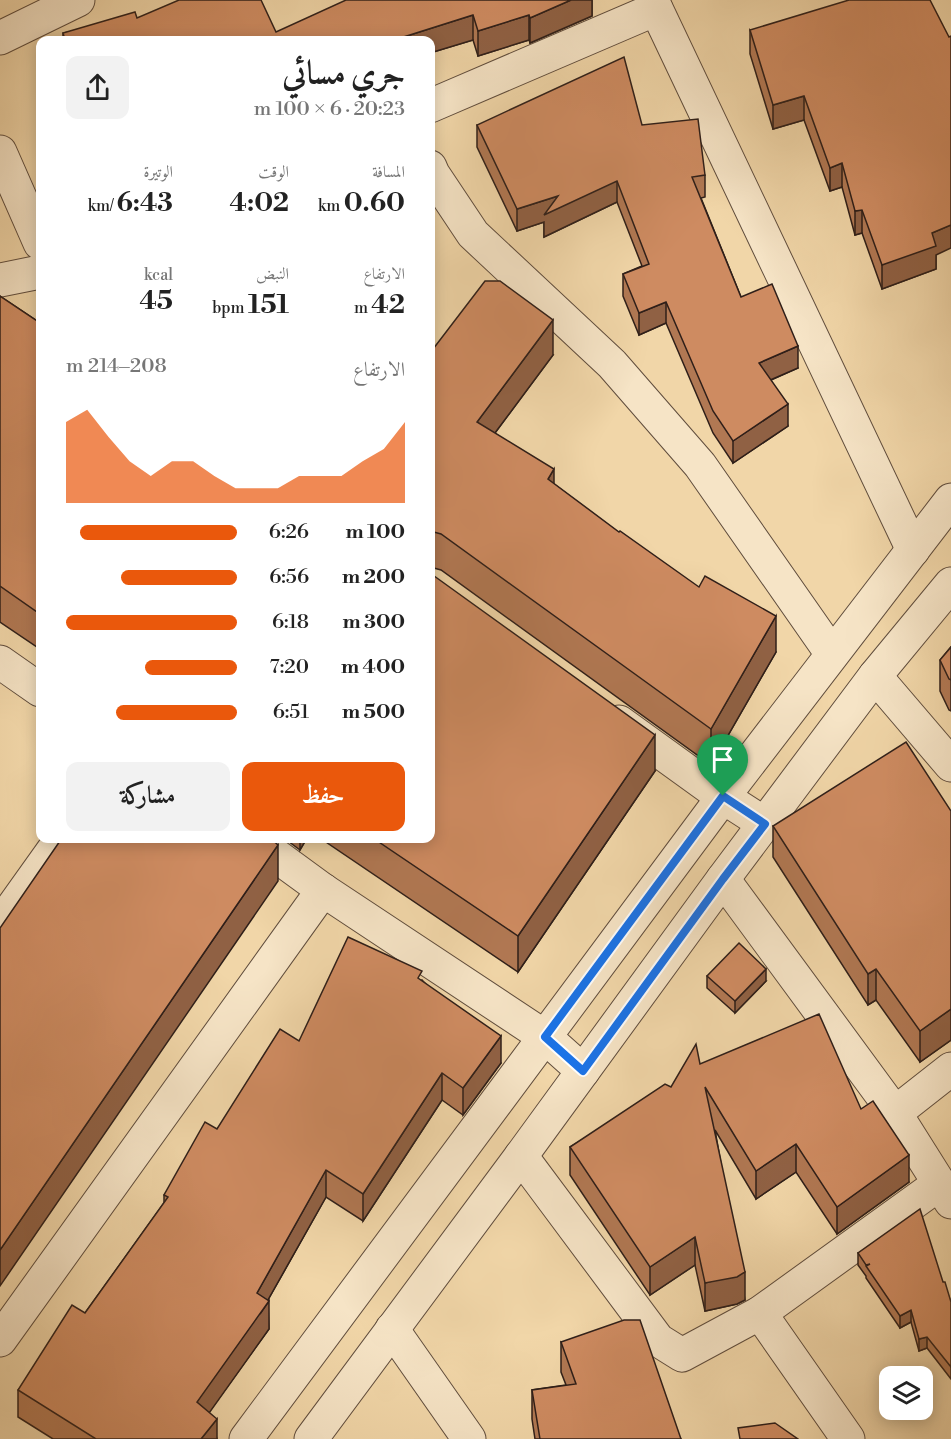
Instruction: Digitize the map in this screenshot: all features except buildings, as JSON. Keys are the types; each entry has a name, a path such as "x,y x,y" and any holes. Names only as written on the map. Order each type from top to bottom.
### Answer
{"street":[{"path":"0,38 78,0"},
{"path":"435,104 654,4 913,550"},
{"path":"0,152 36,234"},
{"path":"435,177 472,234 612,364 700,465 832,654"},
{"path":"0,280 36,273"},
{"path":"246,1439 723,796 951,500"},
{"path":"311,1439 723,879 875,676 951,584"},
{"path":"0,662 36,687"},
{"path":"875,676 951,765"},
{"path":"600,708 765,824"},
{"path":"0,925 58,843"},
{"path":"259,843 323,890 545,1037 583,1071"},
{"path":"521,1156 658,1340 682,1355 759,1313 945,1193 895,1113 723,879"},
{"path":"0,1340 323,890"},
{"path":"895,1113 951,1070"},
{"path":"759,1313 848,1439"},
{"path":"392,1329 469,1439"}],"route":[{"path":"723,796 765,824 583,1071 545,1037 723,796"}]}
